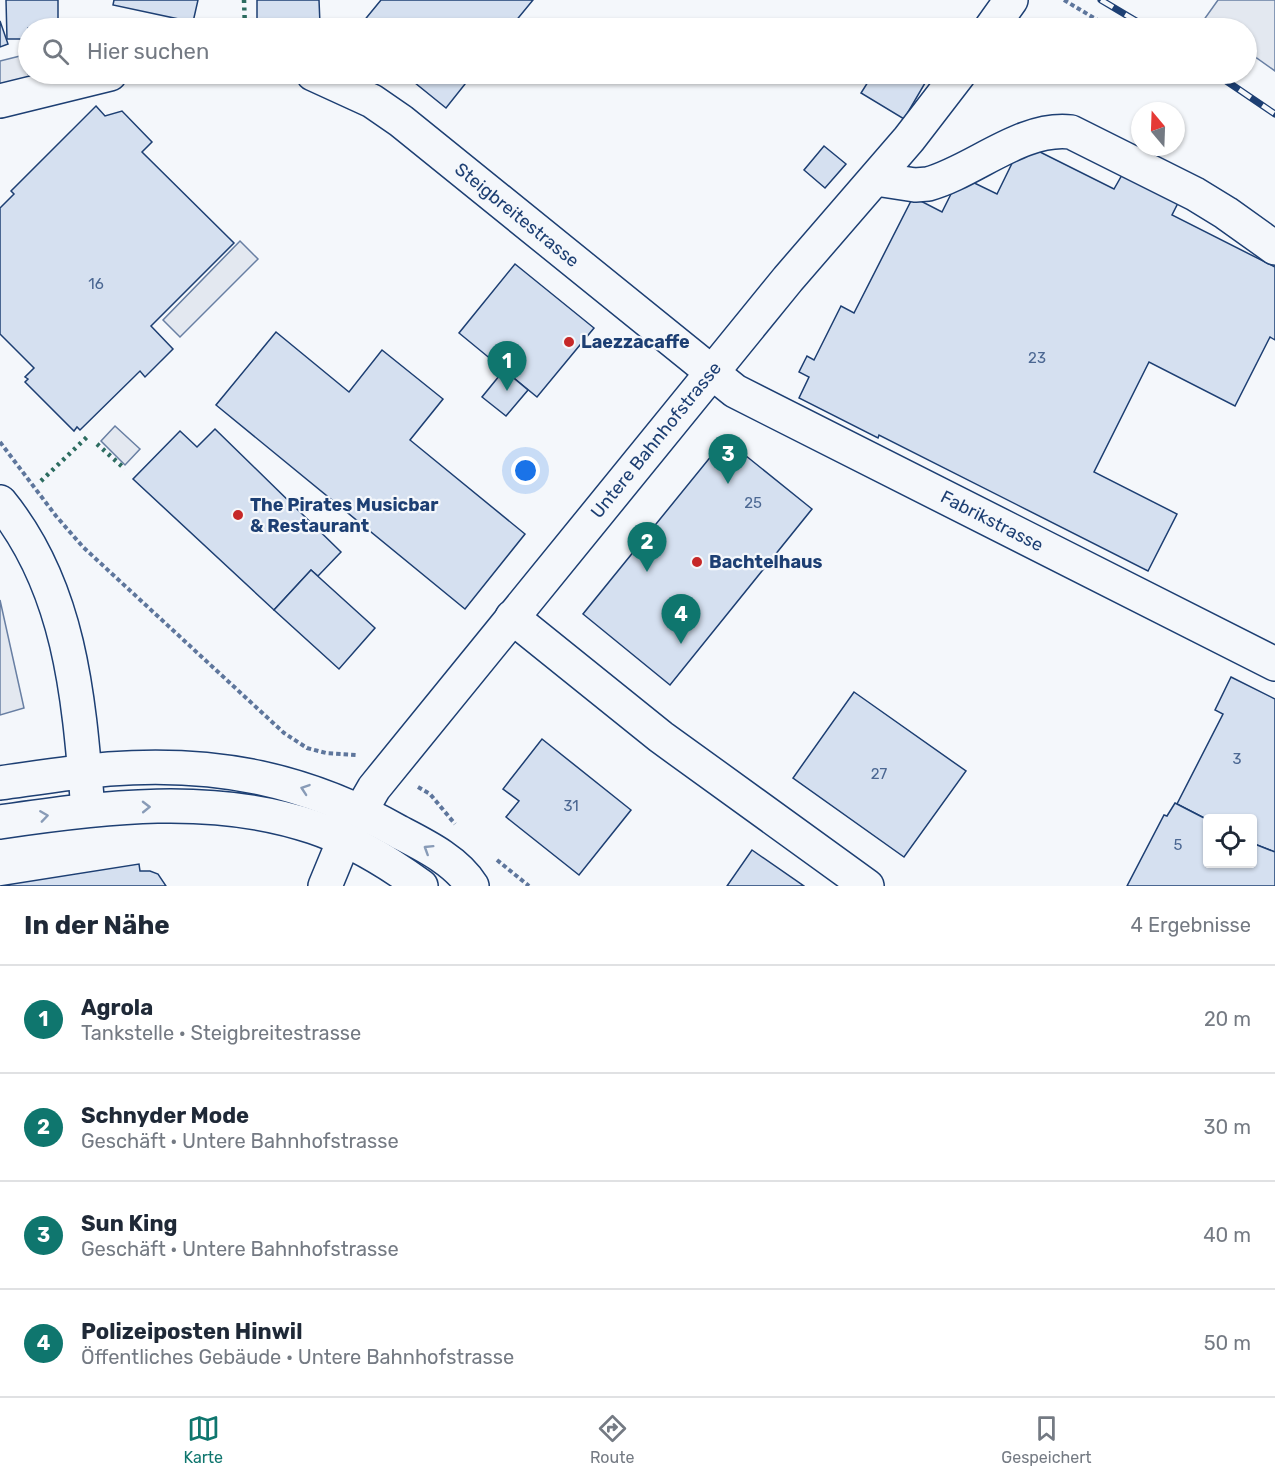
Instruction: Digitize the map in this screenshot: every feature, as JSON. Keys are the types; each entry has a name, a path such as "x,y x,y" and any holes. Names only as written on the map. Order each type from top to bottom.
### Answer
{"street":[{"path":"998,18 1011,0"},
{"path":"0,101 69,84"},
{"name":"Steigbreitestrasse","path":"336,84 372,100 401,121 711,373"},
{"name":"Untere Bahnhofstrasse","path":"325,886 344,840 374,788 788,279 876,179 951,84"},
{"path":"876,179 915,185 928,184 1032,138 1052,132 1071,132 1195,194 1275,248"},
{"name":"Fabrikstrasse","path":"711,373 744,396 1275,664"},
{"path":"0,502 29,546 44,576 63,626 78,703 88,810"},
{"path":"512,617 661,737 867,886"},
{"path":"0,783 85,772 165,767 251,775 301,787 382,822 460,870 472,886"},
{"path":"0,822 88,810 146,807 232,810 280,818 314,827 381,859 421,886"}],"path":[{"path":"1064,0 1094,18"},
{"path":"0,442 56,516 83,547 284,733 307,748 326,753 365,756 390,769 430,794 456,825"}],"shaded area":[{"path":"1218,0 1275,0 1275,71 1257,58 1257,18 1205,18"},
{"path":"18,56 18,84 57,84 0,101 0,61"},
{"path":"240,241 258,259 180,337 163,320"},
{"path":"115,426 140,449 125,465 101,441"},
{"path":"0,600 24,708 0,715"}],"building":[{"path":"6,0 58,0 58,18 18,18 18,39 7,39"},
{"path":"114,0 198,0 194,18 174,18 113,5"},
{"path":"257,0 319,0 320,18 257,18"},
{"path":"381,0 533,0 518,18 366,18"},
{"path":"0,21 8,44 0,47"},
{"path":"416,84 465,84 446,108"},
{"path":"867,84 924,84 904,119 861,93"},
{"path":"96,106 105,116 122,111 152,142 142,152 234,243 151,326 173,349 145,377 140,371 80,430 77,427 74,431 25,382 28,379 25,377 34,368 0,334 0,208 14,194 11,191"},
{"path":"1022,143 1114,189 1122,175 1178,203 1172,215 1275,267 1275,340 1270,337 1235,406 1149,362 1094,472 1177,514 1148,571 879,435 878,438 799,398 809,377 799,372 807,356 814,360 841,306 854,313 913,197 942,212 960,176 997,194"},
{"path":"824,146 846,164 825,188 804,170"},
{"path":"515,264 594,328 537,397 459,333"},
{"path":"276,332 349,392 382,350 443,399 410,440 525,534 465,609 216,405"},
{"path":"504,370 528,390 506,416 482,397"},
{"name":"The Pirates Musicbar & Restaurant","path":"215,429 341,552 318,576 311,570 274,610 133,479 180,431 197,447"},
{"name":"Bachtelhaus","path":"725,439 812,509 670,685 583,614"},
{"path":"311,570 375,628 339,669 274,610"},
{"path":"1231,677 1275,699 1275,852 1257,845 1257,814 1203,814 1203,817 1177,804 1223,714 1215,710"},
{"path":"854,692 966,771 904,857 793,778"},
{"path":"542,739 631,810 579,875 506,817 519,801 503,789"},
{"path":"1175,803 1203,817 1203,868 1257,868 1257,845 1275,852 1275,886 1127,886 1164,815 1167,816"},
{"path":"752,850 804,886 727,886"},
{"path":"139,864 140,871 158,874 166,886 0,886"}],"railway":[{"path":"1101,0 1131,18"},
{"path":"1231,84 1275,114"}],"hedge":[{"path":"244,0 245,18"},
{"path":"41,481 87,437"},
{"path":"97,444 125,469"}],"place":[{"name":"Laezzacaffe","path":"569,342"},
{"name":"Agrola","path":"507,391"},
{"name":"Sun King","path":"728,484"},
{"name":"The Pirates Musicbar & Restaurant","path":"238,515"},
{"name":"Bachtelhaus","path":"697,562"},
{"name":"Schnyder Mode","path":"647,572"},
{"name":"Polizeiposten Hinwil","path":"681,644"}]}
